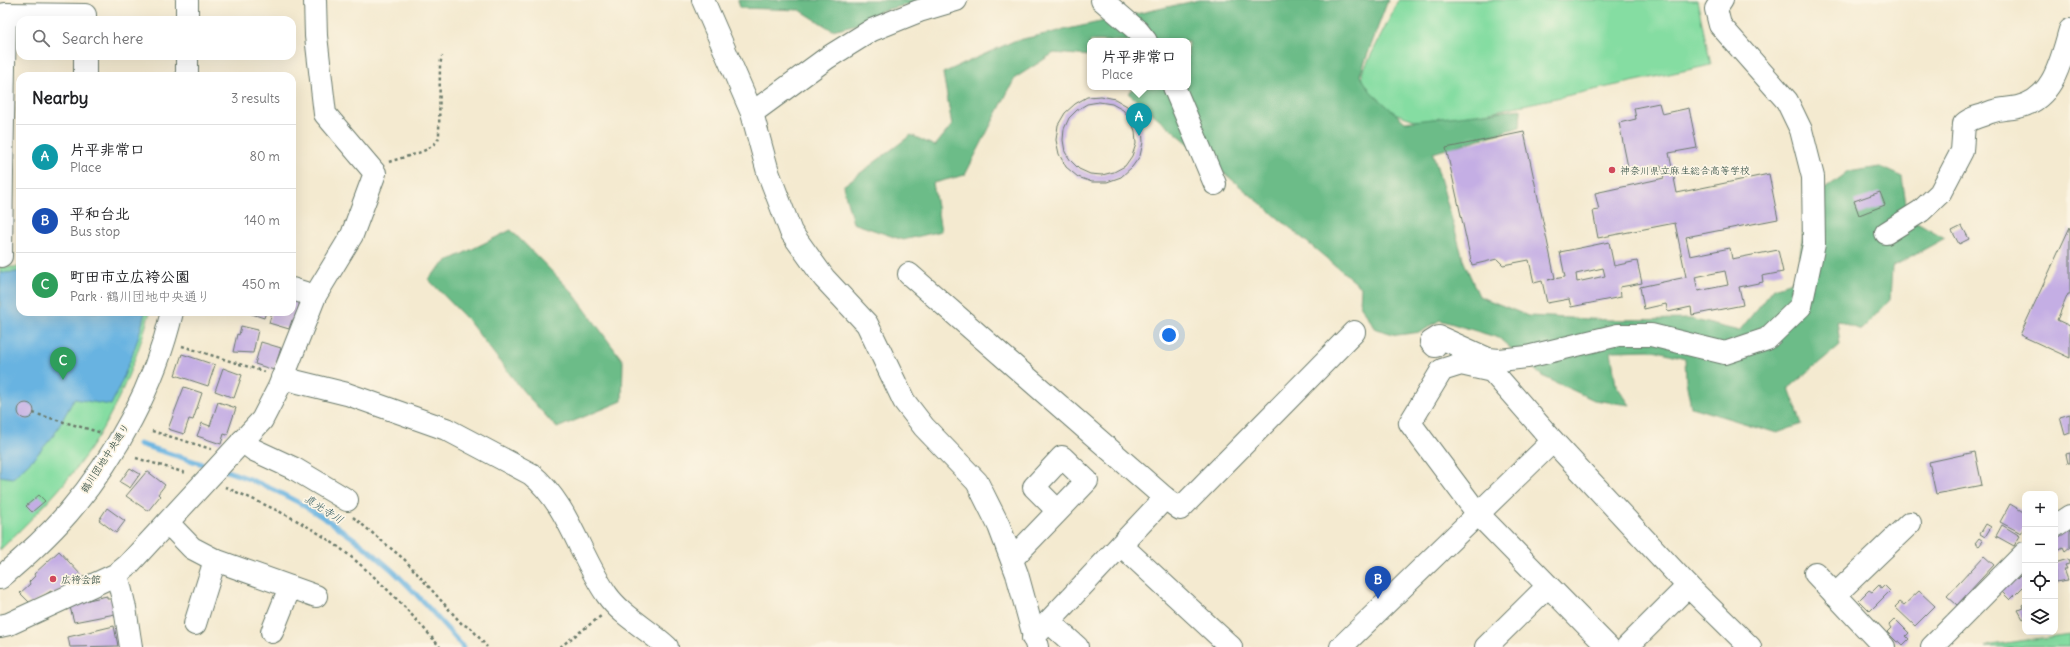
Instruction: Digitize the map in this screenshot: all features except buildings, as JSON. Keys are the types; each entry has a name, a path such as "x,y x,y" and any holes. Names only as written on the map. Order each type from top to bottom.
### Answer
{"street":[{"path":"187,0 187,16"},
{"path":"0,626 9,624 117,574 213,480 232,451 262,420 282,378 315,296 352,235 376,173 325,114 316,36 316,0"},
{"path":"703,0 752,113 768,172 791,232 824,278 867,324 904,401 924,428 977,482 999,526 1012,559 1035,642"},
{"path":"752,113 826,58 872,30 919,11 956,0"},
{"path":"1102,0 1124,18 1143,38"},
{"path":"1722,0 1716,9 1720,25 1787,101 1802,136 1813,177 1814,244 1801,306 1768,339 1725,353 1651,335 1618,335 1586,344 1527,357 1494,359 1439,337 1431,342 1443,358 1492,372 1553,441 1688,586 1750,647"},
{"path":"7,256 1,172 4,9 85,16"},
{"path":"1886,233 1921,211 1940,193 1962,150 1964,124 1970,118 1987,114 1997,108 2018,107 2036,99 2046,91 2054,78 2070,30"},
{"path":"84,72 85,60"},
{"path":"187,60 187,72"},
{"path":"1175,90 1215,184"},
{"path":"910,274 1161,502 1180,509 1354,332"},
{"path":"296,290 315,296"},
{"name":"鶴川団地中央通り","path":"0,578 52,530 68,512 104,465 130,419 147,384 171,316"},
{"path":"1443,358 1442,370 1410,423 1478,514 1608,647"},
{"path":"282,378 347,394 446,429 530,474 541,482 565,514 606,594 615,606 656,644"},
{"path":"1341,647 1553,441"},
{"path":"232,451 254,450 326,477 347,507"},
{"path":"1035,642 1049,622 1161,502"},
{"path":"1012,559 1058,511"},
{"path":"2058,524 2070,516"},
{"path":"168,523 192,548 215,560 316,596"},
{"path":"1835,595 1910,523"},
{"path":"1120,545 1231,647"},
{"path":"1932,647 2022,556"},
{"path":"195,624 215,560"},
{"path":"1815,573 1884,647"},
{"path":"117,574 125,608 131,647"},
{"path":"1486,647 1548,586"},
{"path":"1627,647 1688,586"},
{"path":"272,632 290,587"},
{"path":"1049,622 1077,647"}],"path":[{"path":"376,173 381,165 424,150 437,143 439,137 440,65 442,56"},
{"path":"180,346 260,371"},
{"path":"33,413 104,433"},
{"path":"152,432 232,451"},
{"path":"136,458 213,480 288,515 320,534 367,571 389,591 440,647"},
{"path":"347,507 405,560 462,624 471,628 487,647"},
{"path":"560,647 604,613"}],"green space":[{"path":"738,0 928,0 880,11 858,24 832,30 800,10 740,8"},
{"path":"1199,0 1388,0 1360,75 1371,92 1405,122 1521,109 1520,127 1433,153 1464,262 1479,296 1528,316 1610,320 1691,319 1739,331 1774,288 1797,280 1807,202 1848,172 1880,167 1902,177 1908,217 1945,238 1892,267 1890,300 1861,330 1837,320 1840,345 1789,388 1802,424 1777,433 1691,407 1686,381 1685,358 1654,350 1611,351 1616,385 1630,405 1594,400 1542,376 1499,338 1440,320 1421,332 1397,335 1376,329 1360,305 1361,287 1128,93 1132,90 1191,90 1191,38 1087,38 1087,56 1054,53 1015,78 965,175 933,183 941,231 903,240 853,223 843,186 911,135 935,146 952,125 943,73 1014,41"},
{"path":"1399,0 1697,0 1711,65 1429,125 1377,107 1365,95 1362,73"},
{"path":"511,230 573,293 623,361 622,401 557,428 523,391 467,319 428,279 446,262"},
{"path":"0,267 16,267 16,316 149,316 122,391 92,446 62,486 0,550"},
{"path":"2070,634 2070,647 1985,647 1992,645"}],"water":[{"path":"16,272 16,316 144,316 131,359 111,405 74,399 54,435 36,456 13,478 0,476 0,273"}],"waterway":[{"name":"真光寺川","path":"139,444 212,467"},
{"name":"真光寺川","path":"224,470 247,478 292,499 355,539 393,571 429,608 463,647"}],"place":[{"name":"片平非常口","path":"1139,136"},
{"name":"神奈川県立麻生総合高等学校","path":"1612,170"},
{"name":"町田市立広袴公園","path":"63,380"},
{"name":"広袴会館","path":"53,579"},
{"name":"平和台北","path":"1378,599"}]}
